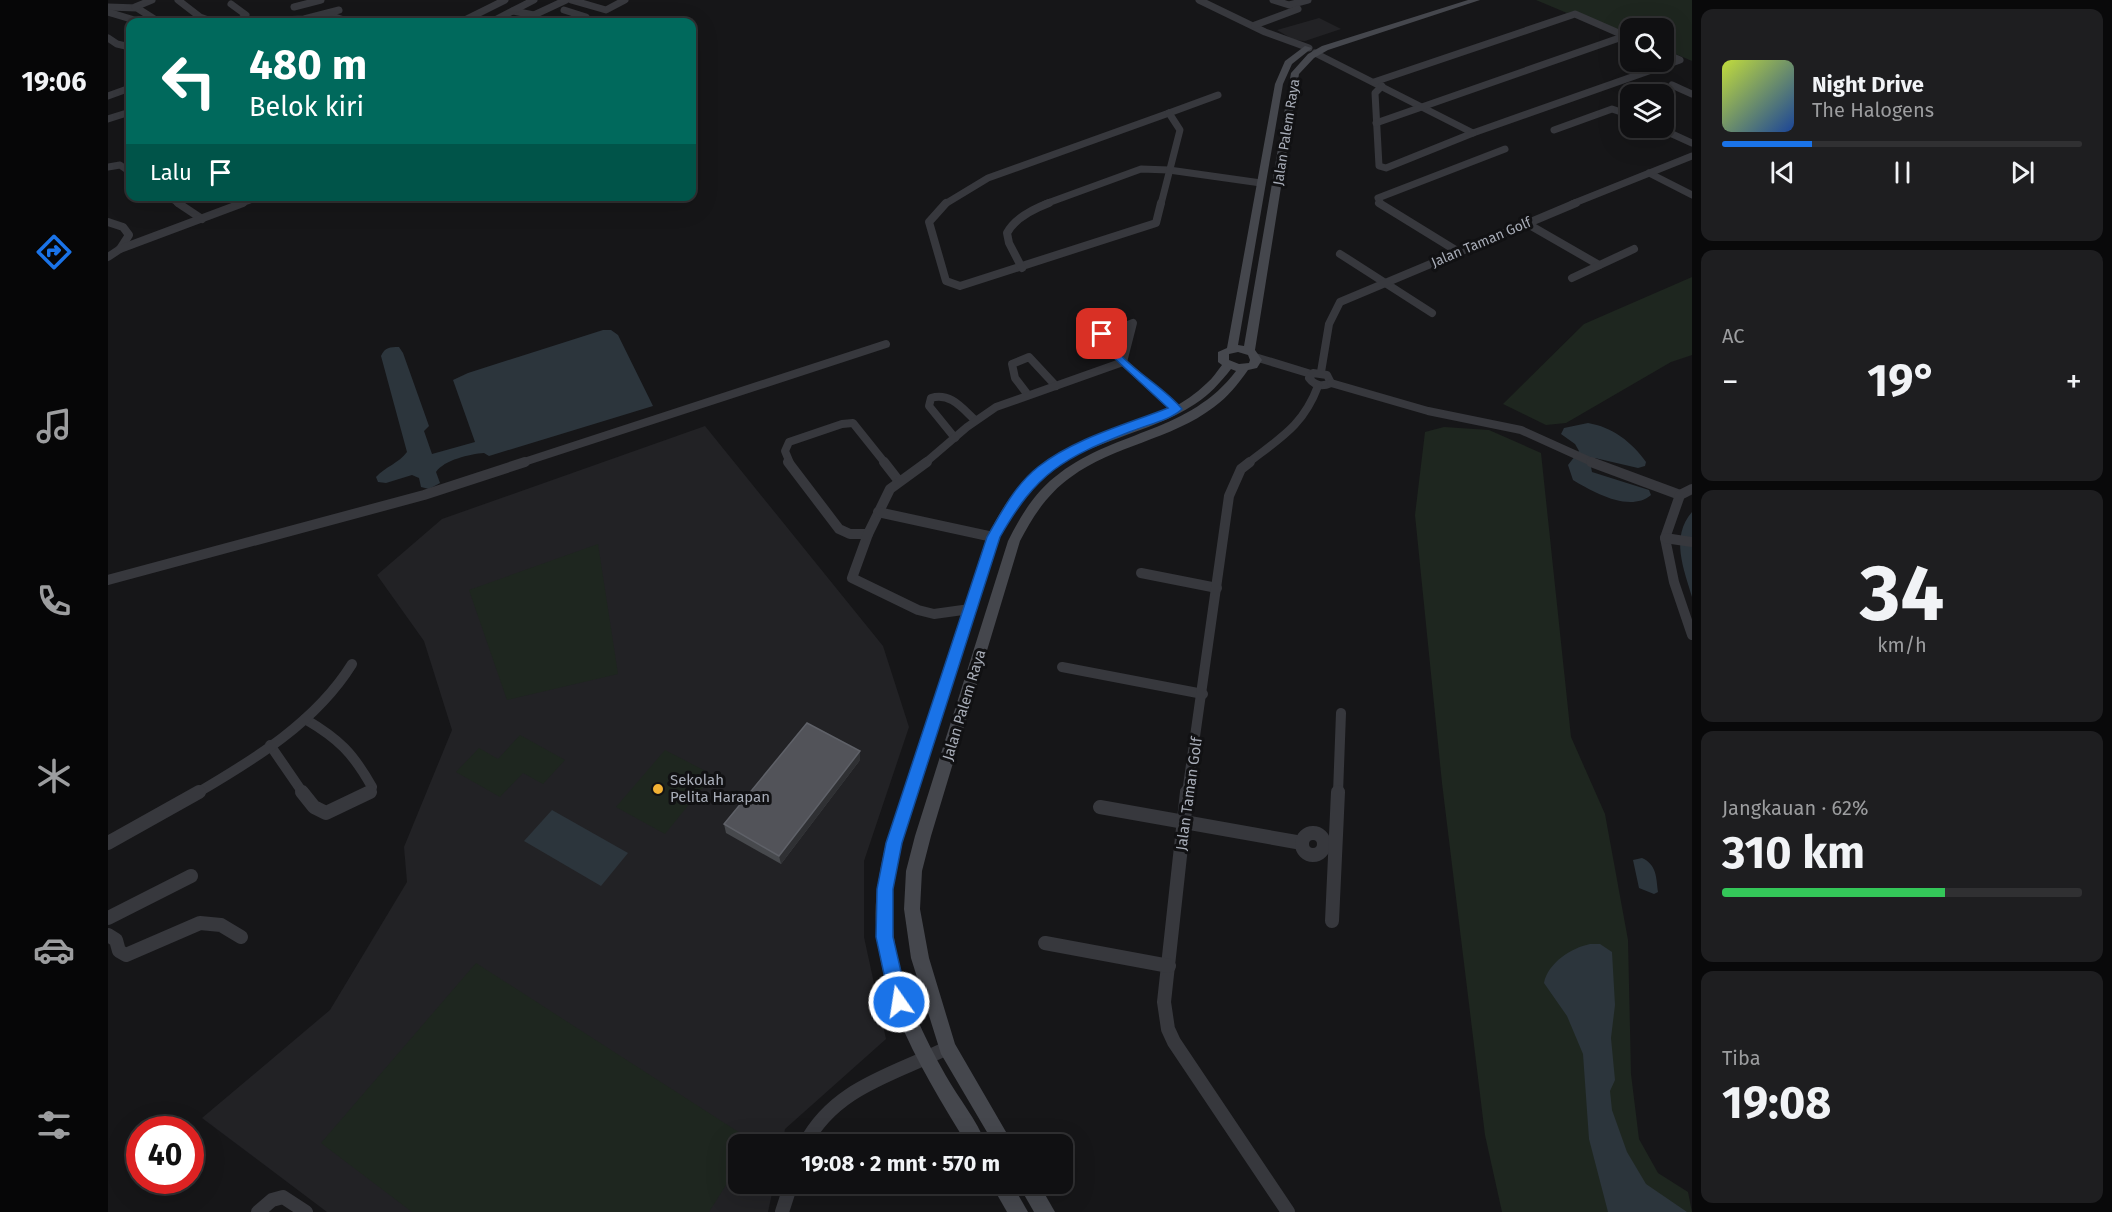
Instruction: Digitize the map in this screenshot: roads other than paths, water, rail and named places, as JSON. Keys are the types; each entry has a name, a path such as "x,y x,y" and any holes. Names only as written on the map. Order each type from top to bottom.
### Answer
{"street":[{"path":"108,7 135,7 152,0"},
{"path":"181,2 194,0"},
{"path":"286,0 294,7"},
{"path":"294,7 321,0"},
{"path":"470,18 506,0"},
{"path":"499,18 534,0"},
{"path":"513,11 534,15 566,0"},
{"path":"571,0 607,10 625,0"},
{"path":"587,5 596,0"},
{"path":"1199,0 1312,50 1473,134"},
{"path":"1273,0 1289,5 1308,0"},
{"name":"Jalan Palem Raya","path":"971,1134 926,1061 899,1002 885,937 885,889 894,843 994,535 1023,489 1042,470 1086,444 1191,402 1212,386 1228,365 1222,355 1232,348 1261,183 1284,70 1288,63 1330,38 1453,0"},
{"name":"Jalan Palem Raya","path":"998,1134 947,1048 920,958 912,909 914,871 1014,541 1025,518 1058,480 1108,451 1204,410 1229,389 1251,360 1291,86 1300,66 1312,50 1476,0"},
{"path":"181,2 203,18"},
{"path":"339,18 339,10 344,3"},
{"path":"231,4 246,15 243,18"},
{"path":"135,7 153,18"},
{"path":"293,18 294,7"},
{"path":"1255,25 1298,9"},
{"path":"307,18 339,10"},
{"path":"564,10 585,18"},
{"path":"108,12 130,18"},
{"path":"280,18 283,13"},
{"path":"108,19 120,14"},
{"path":"326,14 335,18"},
{"path":"1374,82 1575,14 1620,34"},
{"path":"1376,123 1620,40"},
{"path":"110,41 126,46"},
{"path":"1382,86 1375,93 1379,166 1382,168 1646,72"},
{"path":"1674,87 1692,94"},
{"path":"108,96 126,89"},
{"path":"1169,112 1180,130 1156,223 1022,268 960,286 950,284 944,278 929,228 932,214 988,178 1169,112 1218,95"},
{"path":"1554,130 1612,109 1620,112"},
{"path":"108,119 126,113"},
{"path":"108,124 126,119"},
{"path":"1674,135 1692,143"},
{"path":"1457,251 1379,203 1378,198 1505,149"},
{"name":"Jalan Taman Golf","path":"1281,1210 1168,1029 1164,1002 1183,821 1203,694 1229,496 1241,469 1300,421 1310,408 1328,328 1336,305 1457,251 1692,156"},
{"path":"108,167 120,165 126,169"},
{"path":"1022,268 1009,243 1007,233 1025,214 1141,169 1169,170 1261,183"},
{"path":"1649,173 1692,195"},
{"path":"175,201 202,219"},
{"path":"108,256 120,249 248,201"},
{"path":"108,222 119,224 126,229 129,235 144,241"},
{"path":"1526,223 1599,265"},
{"path":"120,249 129,235"},
{"path":"1572,278 1634,249"},
{"path":"1340,254 1432,313"},
{"path":"1123,362 1133,323 1100,337 1123,362 1176,409"},
{"path":"108,580 356,514 494,473 886,344"},
{"path":"1232,348 1251,360 1428,411 1491,422 1521,430 1576,457 1680,495 1692,489"},
{"path":"1028,395 1013,373 1011,364 1015,361 1029,357 1056,386"},
{"path":"1228,365 1251,360"},
{"path":"970,609 934,614 855,581 852,575 889,490 898,480 921,467 975,420 996,407 1123,362"},
{"path":"955,438 929,406 931,398 941,395 949,397 975,420"},
{"path":"868,534 850,534 839,529 787,460 784,453 785,447 789,442 851,423 898,480"},
{"path":"1680,495 1670,538 1674,582 1692,635"},
{"path":"878,512 994,535"},
{"path":"1670,538 1692,542"},
{"path":"1141,573 1217,588"},
{"path":"108,843 226,775 270,745 305,719 336,689 352,664"},
{"path":"1062,667 1203,694"},
{"path":"1332,921 1330,847 1341,713"},
{"path":"270,745 293,776 305,799 319,811 326,813 370,792 372,787 351,749 341,740 305,719"},
{"path":"1100,807 1302,843 1307,851 1317,854 1330,847"},
{"path":"108,918 191,876"},
{"path":"108,935 116,940 119,951 126,955 200,923 221,925 241,937"},
{"path":"1045,943 1169,966"},
{"path":"810,1134 815,1125 862,1087 926,1061 947,1048"},
{"path":"782,1212 788,1194"},
{"path":"1007,1194 1018,1212"},
{"path":"1034,1194 1045,1212"},
{"path":"258,1212 272,1200 283,1197 306,1212"}],"place":[{"name":"Sekolah Pelita Harapan","path":"658,789"}]}
